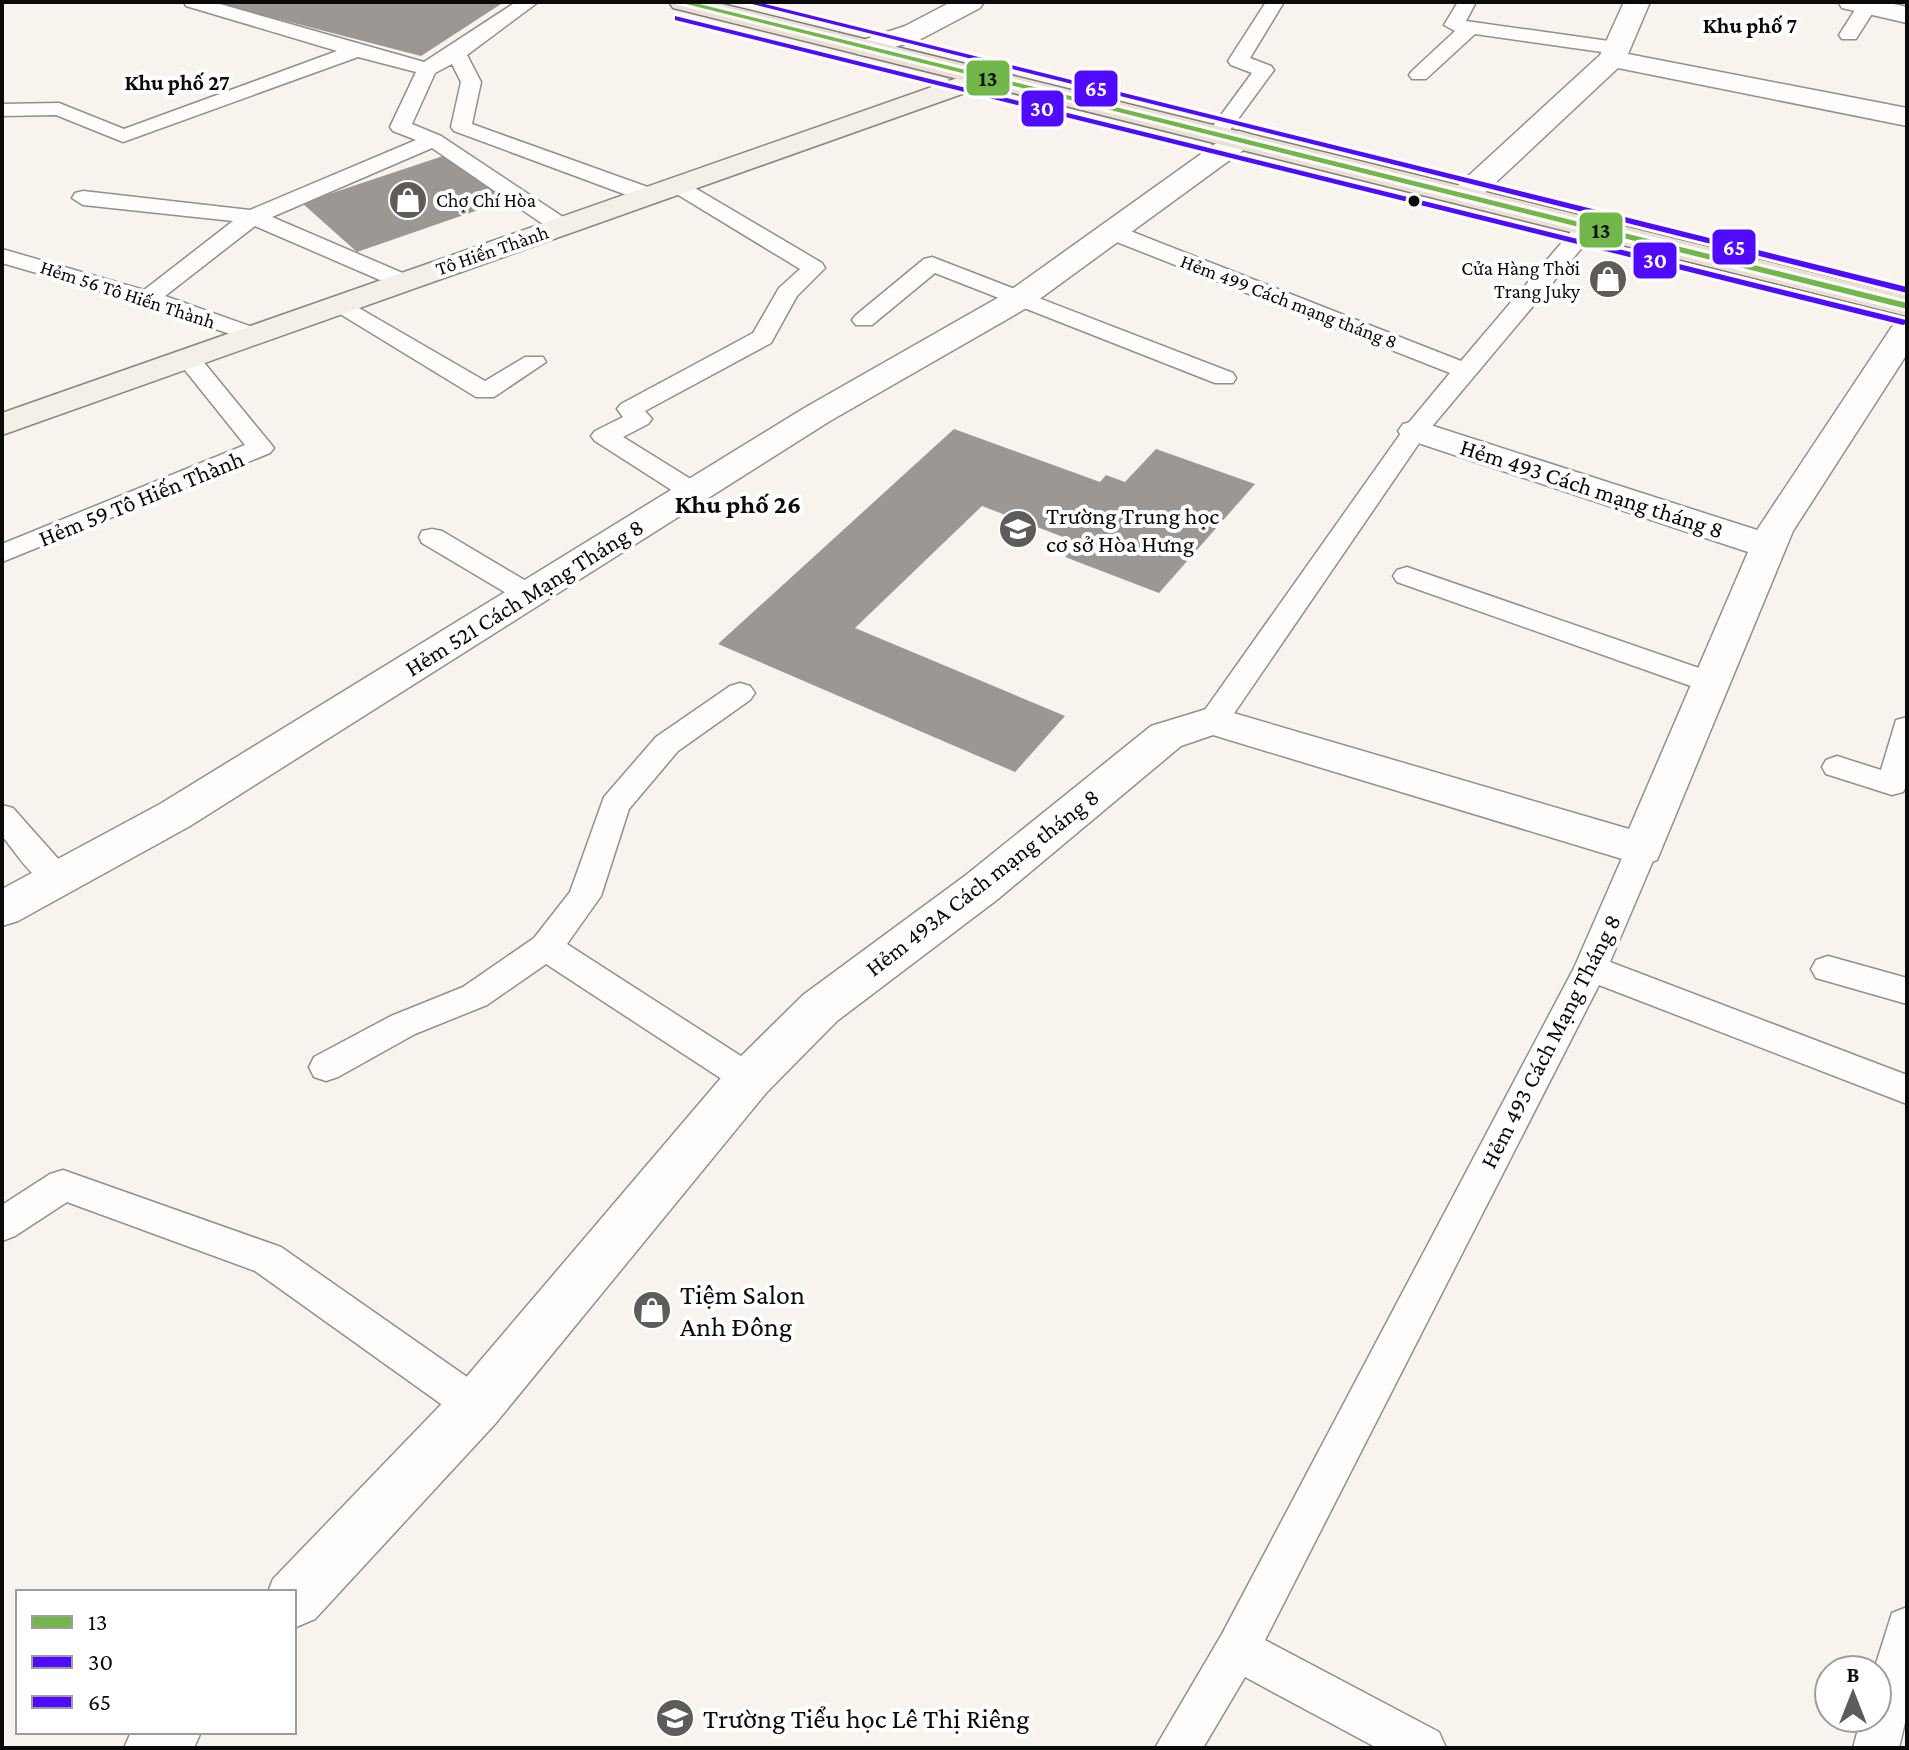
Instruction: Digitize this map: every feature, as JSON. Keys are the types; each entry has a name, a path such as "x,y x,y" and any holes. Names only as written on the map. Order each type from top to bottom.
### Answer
{"main road":[{"path":"682,2 1907,306"},
{"name":"Tô Hiến Thành","path":"2,425 983,77"}],"street":[{"path":"867,48 914,32 971,2"},
{"path":"1465,195 1614,53 1637,2"},
{"path":"1859,4 1907,15"},
{"path":"1614,53 1907,117"},
{"name":"Hẻm 521 Cách Mạng Tháng 8","path":"2,909 175,815 818,414 1019,299 1112,232 1228,137"},
{"name":"Hẻm 493 Cách Mạng Tháng 8","path":"1642,849 1775,531 1907,329"},
{"name":"Hẻm 493 Cách mạng tháng 8","path":"1415,431 1769,546"},
{"path":"1213,721 1642,849"},
{"name":"Hẻm 493A Cách mạng tháng 8","path":"296,1597 476,1406 749,1079 820,1008 982,887 1166,736 1213,721"}],"lane":[{"path":"193,2 427,69"},
{"path":"529,2 456,53 427,69 400,127 434,140 561,226"},
{"path":"1228,137 1264,70 1238,61 1275,2"},
{"path":"1467,2 1454,25 1614,53"},
{"path":"1849,35 1859,4"},
{"path":"1419,75 1471,27"},
{"path":"2,110 59,109 123,136 357,51"},
{"path":"456,53 471,82 461,127 648,195"},
{"path":"148,298 253,217 434,140"},
{"path":"678,185 814,268 787,293 763,338 630,409 639,419 604,436 693,492"},
{"path":"83,198 253,217 404,282"},
{"path":"1213,721 1415,431 1588,226"},
{"name":"Hẻm 499 Cách mạng tháng 8","path":"1112,232 1466,371"},
{"name":"Hẻm 56 Tô Hiến Thành","path":"2,256 148,298 253,335"},
{"path":"864,320 932,264 1224,378"},
{"path":"340,304 485,392 534,362"},
{"name":"Hẻm 59 Tô Hiến Thành","path":"2,554 261,448 188,359"},
{"path":"432,537 528,594"},
{"path":"1407,576 1712,683"},
{"path":"326,1067 403,1025 475,996 546,947 585,896 615,805 667,744 740,693"},
{"path":"1837,767 1892,784 1907,727"},
{"path":"2,816 58,879"},
{"name":"Hẻm 493 Cách Mạng Tháng 8","path":"1178,1748 1237,1649 1591,968 1642,849"},
{"path":"546,947 749,1079"},
{"path":"1591,968 1907,1090"},
{"path":"1828,969 1907,991"},
{"path":"2,1225 63,1185 268,1259 476,1406"},
{"path":"1876,1748 1907,1628"},
{"path":"1237,1649 1423,1748"}],"building":[{"path":"212,2 504,2 421,56"},
{"name":"Chợ Chí Hòa","path":"455,152 513,198 357,252 302,203"},
{"path":"954,429 1100,482 1106,475 1125,482 1156,449 1255,484 1159,593 1065,557 1079,543 982,506 855,628 1065,716 1015,772 718,644"}],"transit line":[{"name":"13","path":"682,2 1907,306"},
{"name":"65","path":"748,2 1907,290"},
{"name":"30","path":"678,18 1903,322"}],"place":[{"name":"Chợ Chí Hòa","path":"408,200"},
{"name":"Cửa Hàng Thời Trang Juky","path":"1608,279"},
{"name":"Trường Trung học cơ sở Hòa Hưng","path":"1018,529"},
{"name":"Tiệm Salon Anh Đông","path":"652,1310"},
{"name":"Trường Tiểu học Lê Thị Riêng","path":"675,1718"}],"district":[{"name":"Khu phố 7","path":"1750,25"},
{"name":"Khu phố 27","path":"177,82"},
{"name":"Khu phố 26","path":"738,504"}]}
